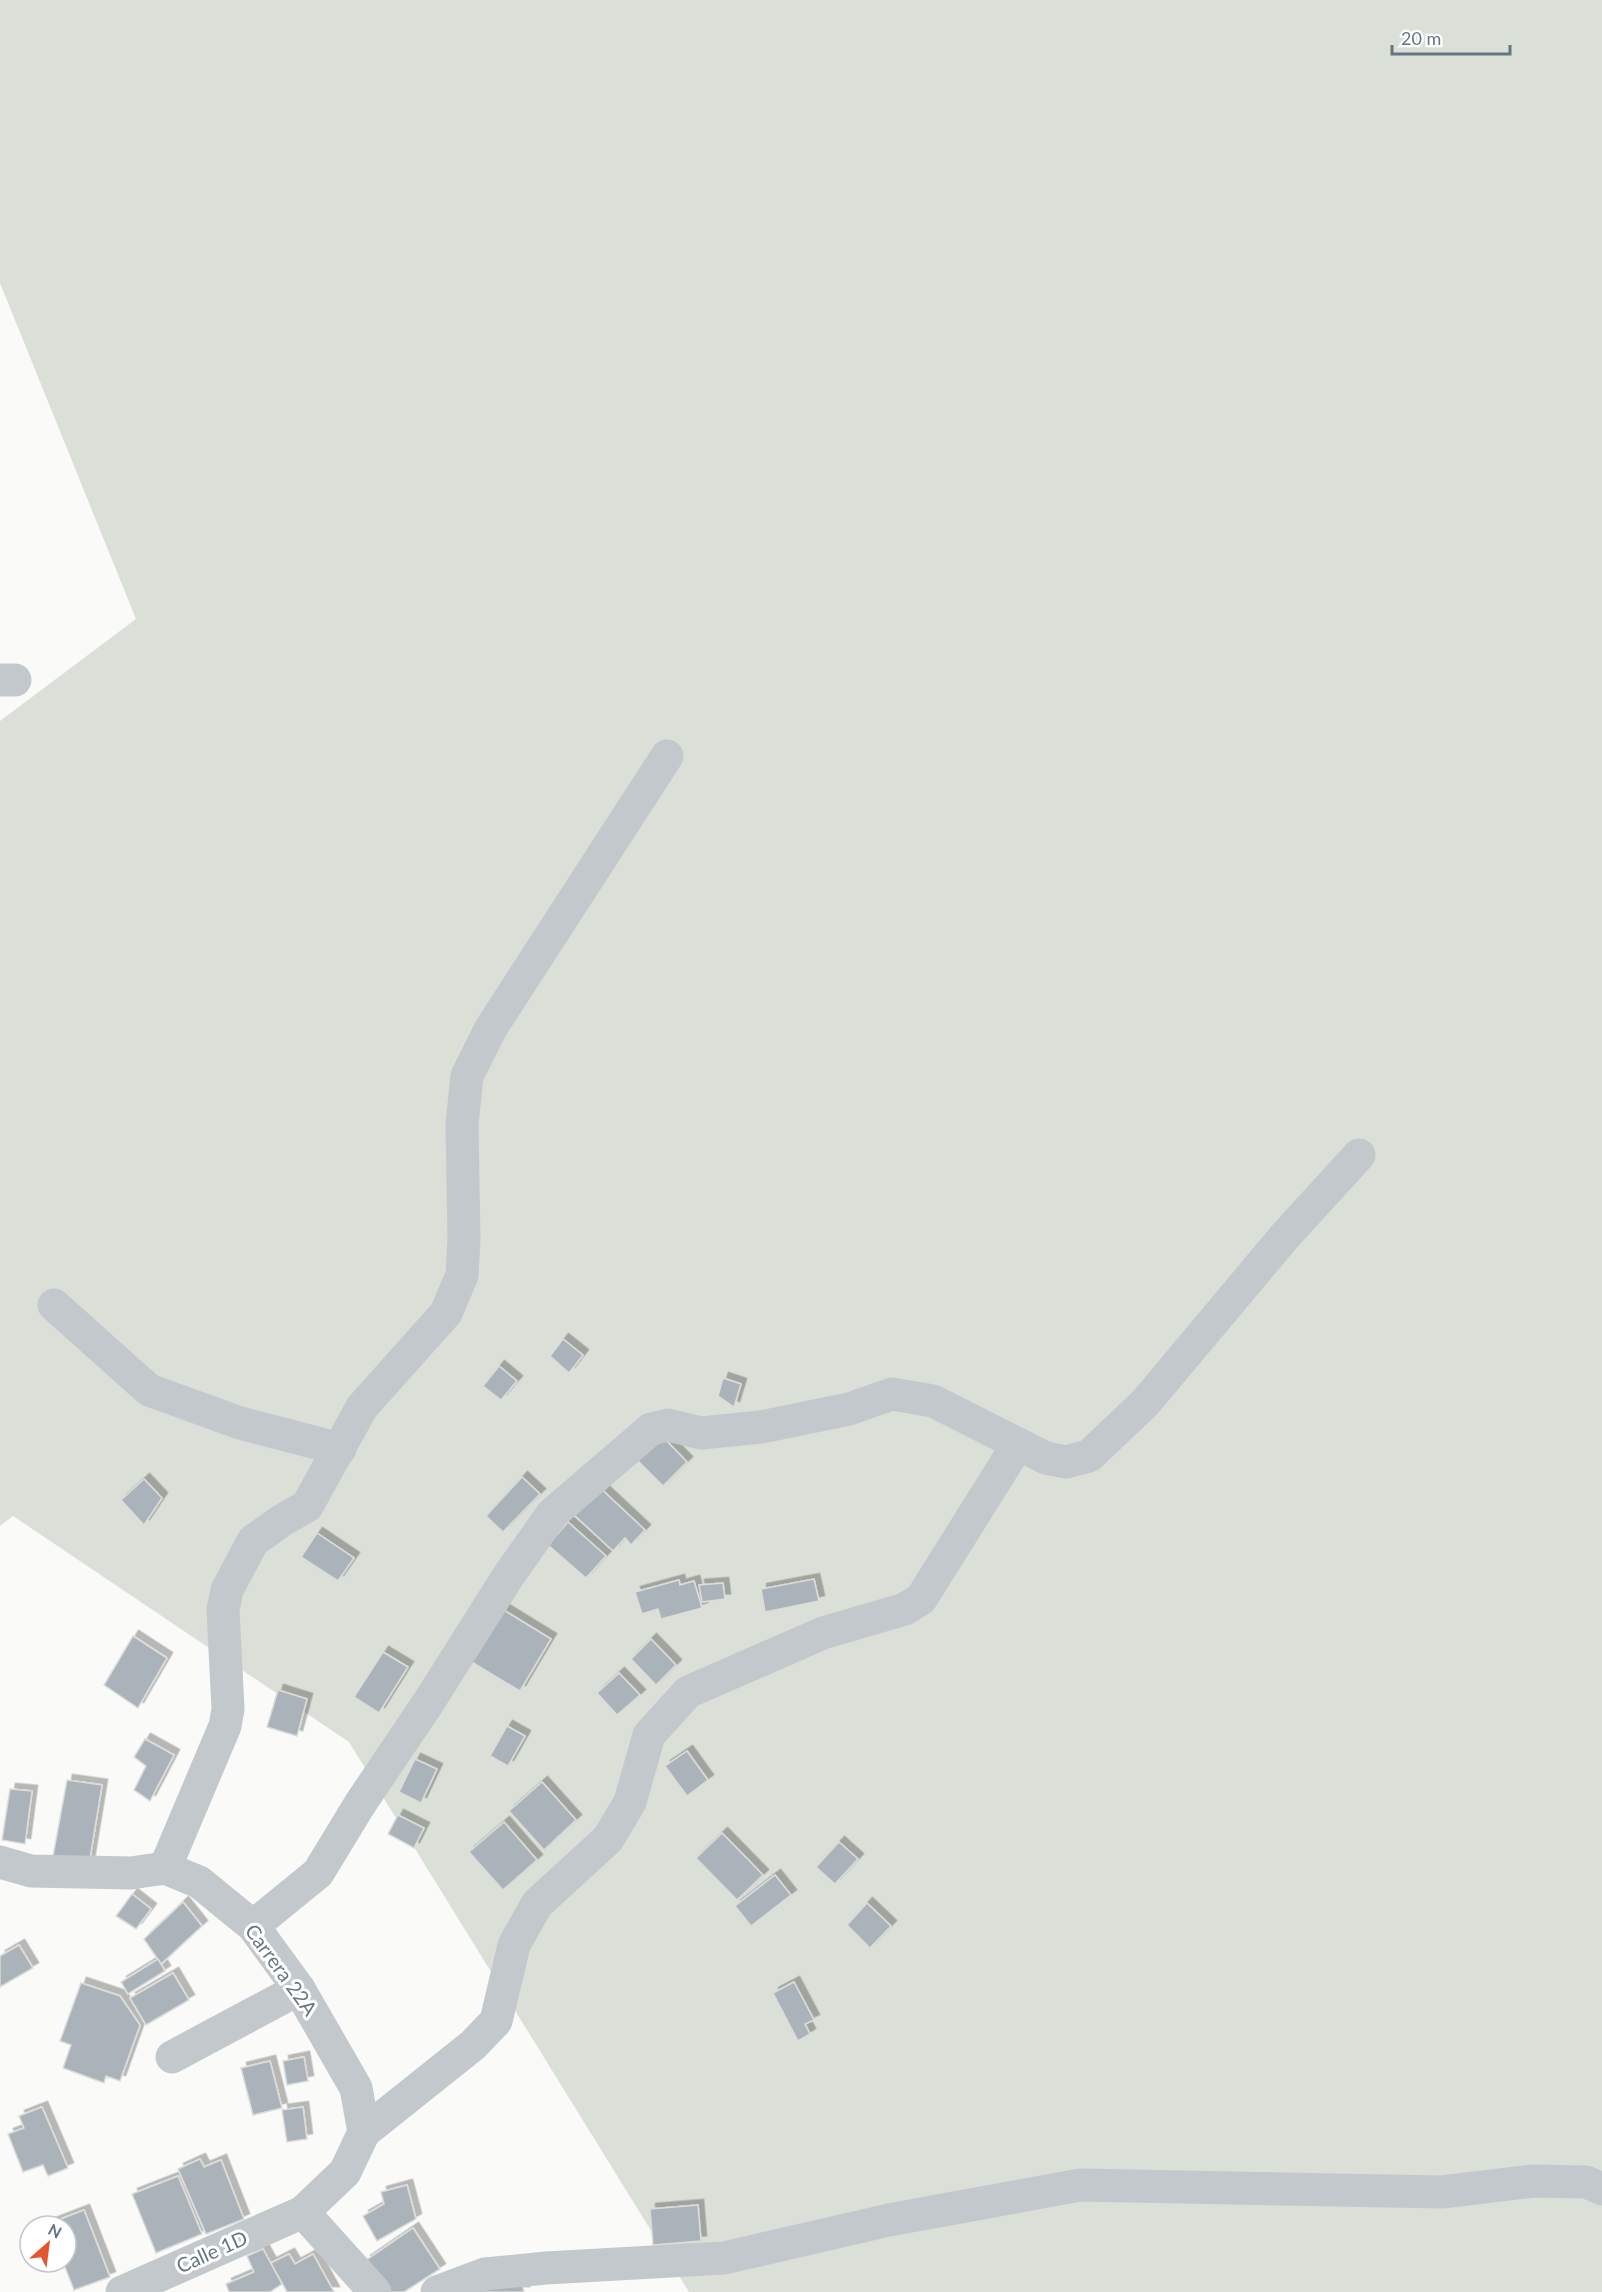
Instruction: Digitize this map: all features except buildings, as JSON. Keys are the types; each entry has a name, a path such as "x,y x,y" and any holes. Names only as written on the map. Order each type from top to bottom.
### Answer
{"street":[{"path":"0,1862 31,1871 131,1873 165,1868 225,1726 228,1709 223,1610 227,1590 253,1541 280,1521 307,1506 362,1407 446,1313 462,1275 464,1239 462,1124 467,1076 490,1028 667,756"},
{"path":"253,1926 318,1873 360,1804 428,1703 509,1575 552,1514 651,1429 668,1425 701,1433 761,1427 849,1409 892,1394 933,1401 1046,1458 1066,1462 1089,1456 1145,1403 1285,1236 1359,1155"},
{"path":"54,1305 148,1390 240,1423 340,1449"},
{"path":"375,2292 303,2212 345,2172 364,2132 472,2045 496,2021 514,1945 537,1904 608,1839 630,1802 650,1735 688,1692 823,1633 905,1609 921,1599 1018,1444"},
{"name":"Carrera 22A","path":"165,1868 199,1882 253,1926 299,1989 356,2088 364,2132"},
{"path":"172,2057 299,1989"},
{"path":"438,2292 485,2274 546,2268 724,2258 889,2220 1080,2185 1442,2192 1534,2181 1586,2182 1602,2189"},
{"name":"Calle 1D","path":"122,2292 303,2212"}],"shaded area":[{"path":"0,0 1602,0 1602,2292 689,2292 349,1742 13,1516 0,1526 0,721 136,619 0,283"}]}
